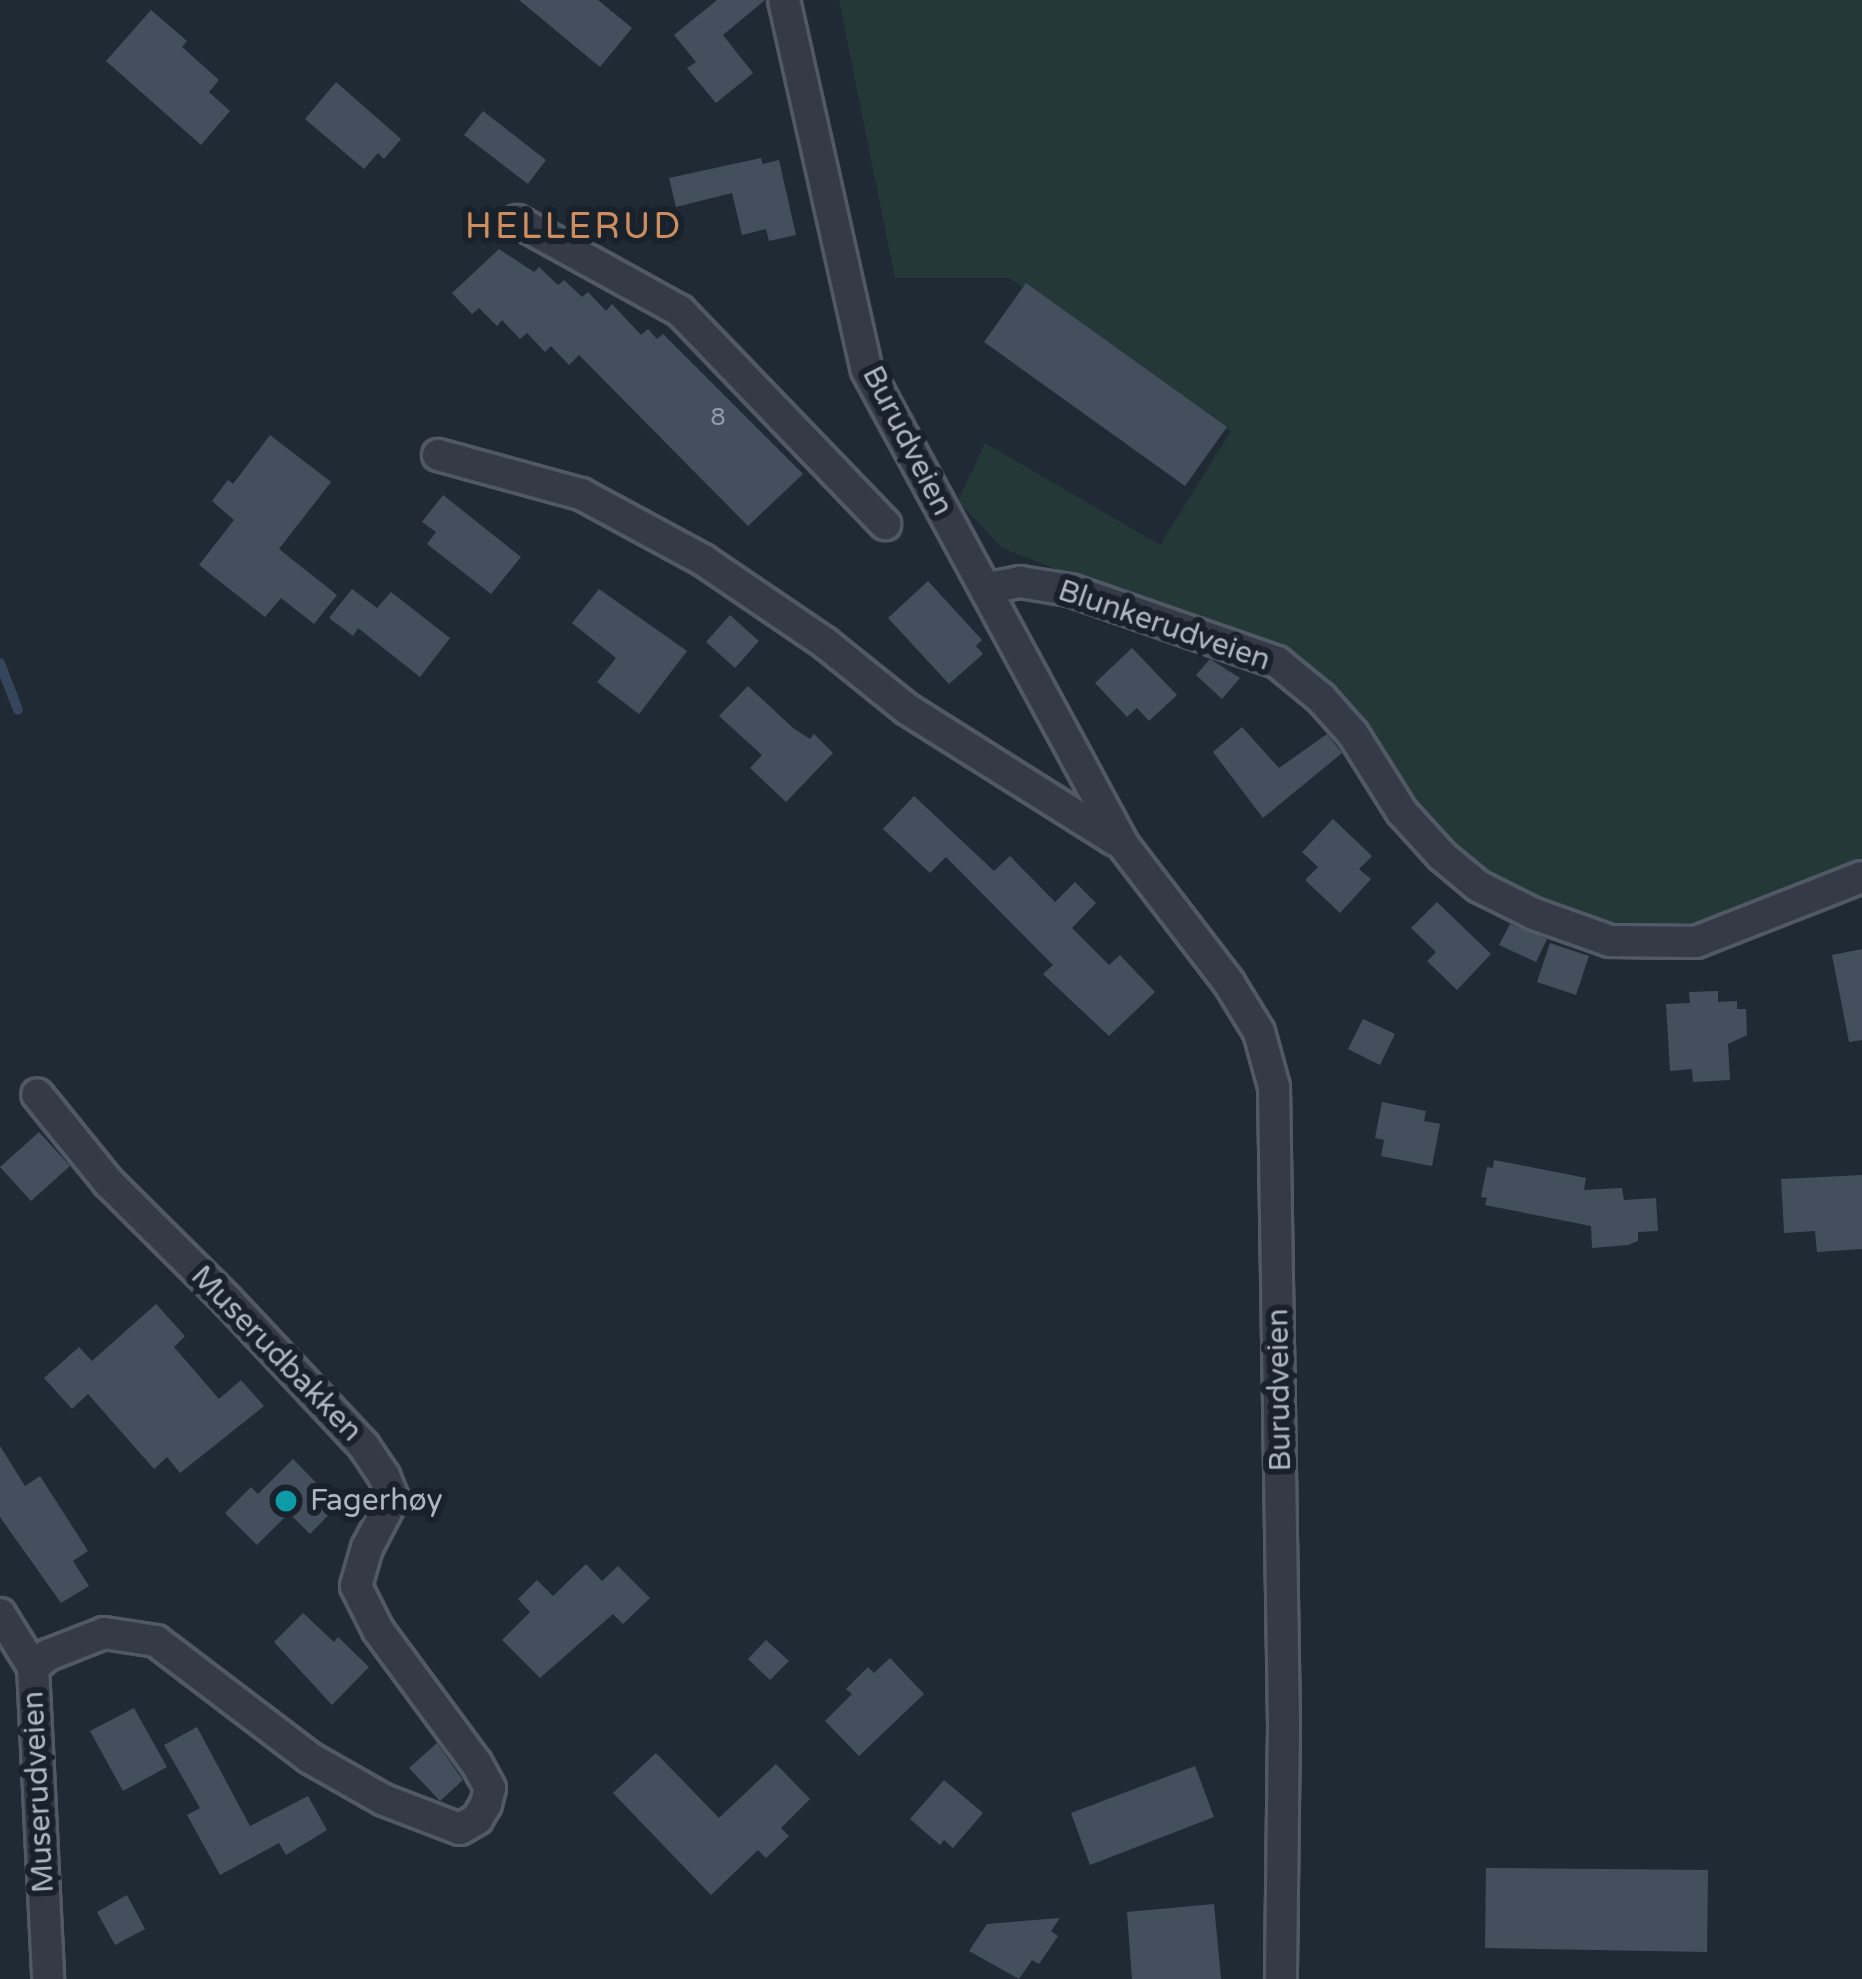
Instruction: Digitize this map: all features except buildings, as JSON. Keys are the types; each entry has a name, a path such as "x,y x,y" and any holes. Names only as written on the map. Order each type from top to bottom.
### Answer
{"street":[{"name":"Burudveien","path":"784,0 868,370 1124,846 1228,983 1259,1032 1274,1088 1284,1726 1281,1979"},
{"path":"517,221 680,311 885,524"},
{"name":"Burudveien","path":"438,455 580,494 704,560 825,643 907,709 1124,846"},
{"name":"Blunkerudveien","path":"989,588 1020,582 1070,590 1277,662 1322,698 1353,734 1402,812 1442,856 1478,886 1534,914 1610,941 1696,943 1862,877"},
{"name":"Muserudbakken","path":"33,1667 49,1655 104,1633 156,1642 310,1758 384,1800 460,1829 477,1819 486,1804 490,1788 476,1762 378,1630 356,1586 367,1548 393,1498 384,1476 364,1446 227,1300 109,1184 38,1094"},
{"name":"Muserudveien","path":"0,1614 33,1667 48,1979"}],"shaded area":[{"path":"839,0 1862,0 1862,863 1682,931 1601,930 1479,885 1314,670 1002,548 958,501 985,443 1160,545 1231,431 1009,278 895,278"}],"waterway":[{"path":"0,663 18,710"}],"place":[{"name":"Fagerhøy","path":"286,1501"}],"district":[{"name":"HELLERUD","path":"574,227"}]}
